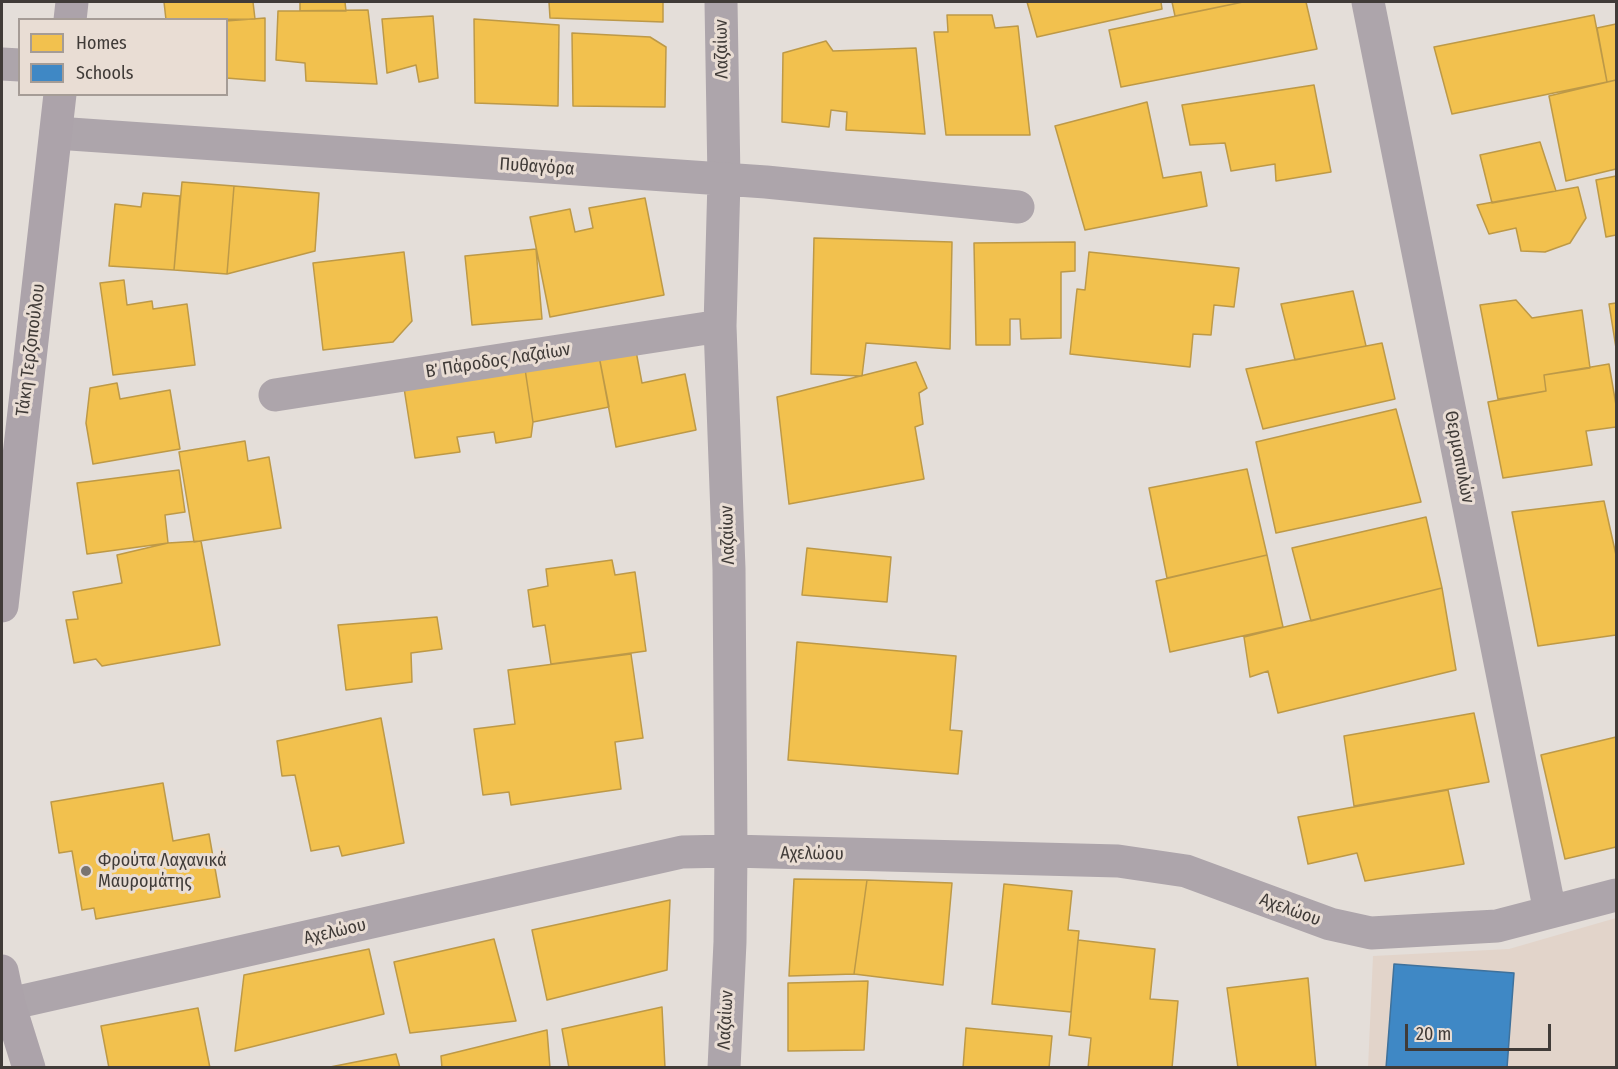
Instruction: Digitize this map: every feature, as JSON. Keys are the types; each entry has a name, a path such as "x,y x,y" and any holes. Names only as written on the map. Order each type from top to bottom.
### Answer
{"main road":[{"path":"70,18 72,2"},
{"name":"Τάκη Τερζοπούλου","path":"2,606 60,96"},
{"path":"2,971 9,1004 29,1068"}],"street":[{"name":"Λαζαίων","path":"721,2 724,180 720,326 729,569 731,851 730,942 724,1068"},
{"name":"Θερμοπυλών","path":"1368,2 1550,912"},
{"path":"2,64 18,65"},
{"name":"Πυθαγόρα","path":"56,133 766,182 1018,207"},
{"name":"Β΄ Πάροδος Λαζαίων","path":"275,395 720,326"},
{"name":"Αχελώου","path":"9,1004 682,852 731,851 1118,861 1186,871 1330,924 1371,933 1497,926 1617,895"}],"shaded area":[{"path":"1616,918 1616,1067 1368,1068 1373,956 1509,949"}],"building: Homes":[{"path":"164,2 253,2 255,19 228,18 166,18"},
{"path":"300,2 345,2 346,11 300,11"},
{"path":"549,2 663,2 663,22 550,18"},
{"path":"1027,2 1161,2 1162,9 1037,37"},
{"path":"1172,2 1243,2 1175,16"},
{"path":"1243,2 1306,2 1317,49 1121,87 1109,30"},
{"path":"368,10 377,84 306,81 305,63 276,60 278,11"},
{"path":"947,15 992,15 995,28 1018,26 1030,135 946,135 934,32 948,32"},
{"path":"1594,15 1607,82 1452,114 1434,47"},
{"path":"433,16 438,78 419,82 416,65 387,73 382,19"},
{"path":"265,18 265,81 228,78 228,21"},
{"path":"474,19 559,25 558,106 475,103"},
{"path":"1616,24 1616,80 1607,82 1597,28"},
{"path":"572,33 650,37 666,47 665,107 573,106"},
{"path":"826,41 833,51 916,48 925,134 846,130 847,112 831,110 829,127 782,122 783,53"},
{"path":"1616,80 1616,169 1566,181 1549,96"},
{"path":"1314,85 1331,172 1276,181 1275,164 1231,171 1225,143 1190,145 1182,105"},
{"path":"1147,102 1163,178 1201,172 1207,206 1085,230 1055,126"},
{"path":"1540,142 1556,191 1492,203 1480,155"},
{"path":"1616,176 1616,235 1606,237 1596,180"},
{"path":"182,182 234,186 227,274 174,270"},
{"path":"234,186 319,193 315,251 227,274"},
{"path":"1578,187 1586,218 1570,243 1545,252 1521,251 1516,228 1489,234 1477,205"},
{"path":"143,193 180,196 174,270 109,266 115,204 141,207"},
{"path":"645,198 664,295 550,317 530,217 570,209 575,232 593,228 589,208"},
{"path":"814,238 952,242 950,349 866,343 862,376 811,374"},
{"path":"1075,242 1075,271 1061,272 1061,338 1021,339 1020,319 1010,319 1010,345 976,345 974,243"},
{"path":"536,249 542,319 472,325 465,256"},
{"path":"404,252 412,321 393,342 323,350 313,263"},
{"path":"1089,252 1239,268 1234,307 1214,305 1211,335 1193,334 1190,367 1070,354 1077,289 1085,290"},
{"path":"124,280 127,305 152,301 153,309 187,304 195,365 113,375 100,283"},
{"path":"1353,291 1366,346 1295,360 1281,304"},
{"path":"1516,300 1532,318 1582,310 1590,368 1544,375 1546,391 1498,399 1480,305"},
{"path":"1616,303 1616,348 1609,304"},
{"path":"1382,343 1395,399 1263,429 1246,369"},
{"path":"636,351 642,383 685,374 696,430 616,447 599,356"},
{"path":"599,356 609,407 533,422 525,369"},
{"path":"916,362 927,388 919,393 923,424 915,427 924,479 789,504 777,397"},
{"path":"1609,364 1616,405 1616,427 1586,431 1592,465 1503,478 1488,402 1546,391 1544,375"},
{"path":"525,369 533,422 531,437 496,443 494,432 457,437 460,452 415,458 404,388"},
{"path":"117,383 120,399 170,390 180,449 93,464 86,423 90,388"},
{"path":"1396,409 1421,502 1276,533 1256,442"},
{"path":"245,441 248,461 269,457 281,528 194,542 179,452"},
{"path":"1247,469 1267,555 1167,578 1149,488"},
{"path":"179,470 185,512 165,515 168,543 87,554 77,483"},
{"path":"1604,501 1616,555 1616,635 1538,646 1512,512"},
{"path":"1426,517 1442,588 1311,621 1292,548"},
{"path":"201,541 220,645 102,666 96,659 74,663 66,620 78,619 73,592 122,583 117,555 168,543"},
{"path":"807,548 891,557 887,602 802,595"},
{"path":"1267,555 1283,627 1170,652 1156,581"},
{"path":"612,560 615,575 635,572 646,651 551,664 545,625 533,627 528,590 548,586 546,569"},
{"path":"1442,588 1456,670 1278,713 1268,671 1250,677 1244,637"},
{"path":"437,617 442,649 411,653 412,682 346,690 338,625"},
{"path":"797,642 956,656 950,730 962,731 958,774 788,760"},
{"path":"631,654 643,738 615,742 621,789 511,805 509,792 483,795 474,729 515,724 508,670"},
{"path":"1474,713 1489,782 1354,806 1344,736"},
{"path":"381,718 404,843 342,856 339,846 311,851 295,775 282,776 277,741"},
{"path":"1616,737 1616,847 1565,859 1541,755"},
{"path":"163,783 173,841 209,834 220,897 96,919 94,908 82,910 72,851 59,853 51,802"},
{"path":"1448,790 1464,864 1365,881 1357,853 1308,864 1298,817"},
{"path":"794,879 867,880 854,974 789,976"},
{"path":"867,880 952,883 943,985 854,974"},
{"path":"1004,884 1072,891 1068,930 1079,931 1071,1012 992,1004"},
{"path":"670,900 667,970 547,1000 532,930"},
{"path":"494,939 516,1021 410,1033 394,962"},
{"path":"1078,940 1155,949 1150,999 1178,1001 1172,1068 1088,1068 1091,1038 1069,1035"},
{"path":"369,949 384,1014 235,1051 244,975"},
{"path":"1308,978 1316,1068 1238,1068 1227,988"},
{"path":"868,981 864,1050 788,1051 788,983"},
{"path":"662,1007 665,1068 569,1068 562,1029"},
{"path":"198,1008 210,1068 109,1068 101,1026"},
{"path":"966,1028 1052,1036 1049,1068 963,1068"},
{"path":"547,1030 550,1068 442,1068 441,1056"},
{"path":"396,1054 400,1068 325,1068"}],"building: Schools":[{"path":"1394,964 1514,973 1507,1068 1386,1068"}],"place":[{"name":"Φρούτα Λαχανικά Μαυρομάτης","path":"86,871"}]}
